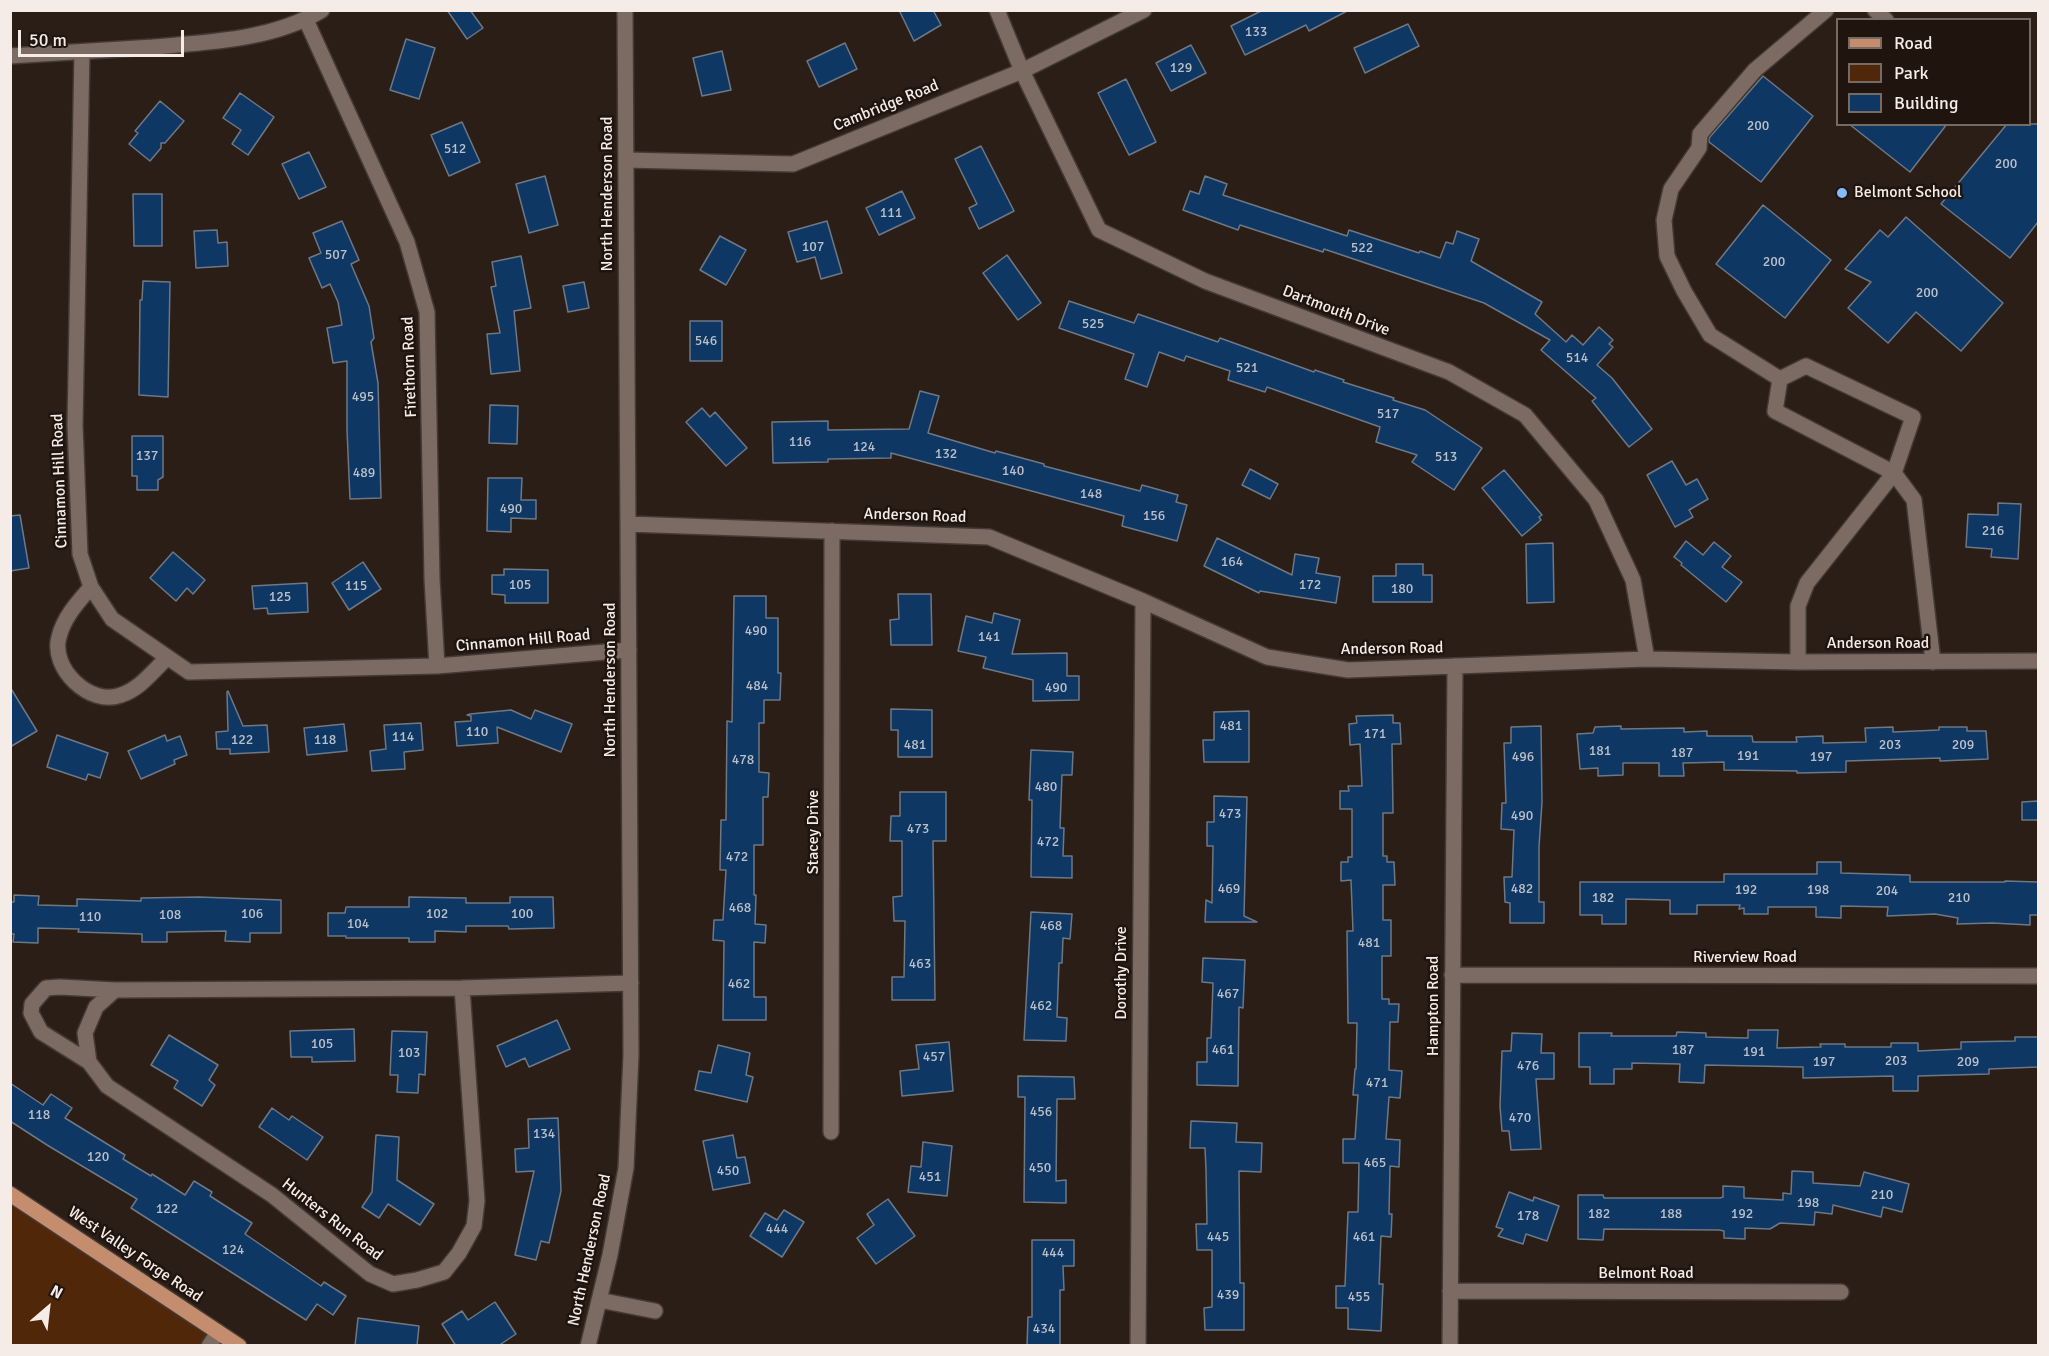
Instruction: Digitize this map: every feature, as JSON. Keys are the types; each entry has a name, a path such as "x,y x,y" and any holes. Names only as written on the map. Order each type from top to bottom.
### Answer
{"main road":[{"name":"West Valley Forge Road","path":"10,1194 239,1346"}],"street":[{"path":"10,56 197,43 242,37 306,20 322,10"},
{"name":"North Henderson Road","path":"588,1346 619,1212 626,1168 632,1055 625,10"},
{"name":"Dartmouth Drive","path":"997,10 1022,71 1099,230 1205,281 1449,372 1525,415 1596,500 1633,580 1647,659"},
{"name":"Cambridge Road","path":"626,160 793,164 1022,71 1144,10"},
{"path":"1780,379 1710,335 1684,291 1667,256 1664,220 1671,189 1699,148 1700,134 1755,70 1826,10"},
{"name":"Firethorn Road","path":"306,20 407,242 427,312 436,666"},
{"name":"Cinnamon Hill Road","path":"82,52 75,425 80,554 91,587 112,619 189,672 436,666 629,650"},
{"path":"1780,379 1806,366 1913,417 1894,473 1807,583 1798,606 1798,662"},
{"path":"1780,379 1775,411 1894,473 1914,500 1933,662"},
{"name":"Anderson Road","path":"628,524 989,537 1143,601 1267,657 1348,670 1647,659 1798,662 2038,661"},
{"name":"Stacey Drive","path":"831,1132 832,531"},
{"path":"91,587 71,610 58,639 59,658 64,669 79,687 96,695 117,697 128,693 143,682 167,658"},
{"name":"Dorothy Drive","path":"1138,1346 1143,601"},
{"name":"Hampton Road","path":"1450,1346 1455,666"},
{"name":"Riverview Road","path":"1452,975 2038,976"},
{"name":"Hunters Run Road","path":"462,988 477,1201 474,1226 459,1253 444,1272 393,1284 370,1274 272,1195 107,1086 89,1062 41,1032 32,1013 32,1004 46,988 82,987 115,990 462,988 631,983"},
{"name":"Hunters Run Road","path":"89,1062 85,1033 96,1007 115,990"},
{"name":"Belmont Road","path":"1450,1291 1841,1292"},
{"path":"599,1300 655,1311"},
{"path":"209,1346 218,1332"}],"green space":[{"path":"10,1194 239,1345 11,1345"}],"building":[{"path":"447,10 470,10 483,28 467,39"},
{"path":"899,10 933,10 941,25 914,41"},
{"path":"1263,10 1349,10 1309,31 1306,25 1245,55 1231,26"},
{"path":"1408,24 1419,46 1365,73 1354,48"},
{"path":"406,39 435,48 419,99 390,90"},
{"path":"845,43 857,69 819,87 807,61"},
{"path":"1191,45 1206,73 1171,91 1156,63"},
{"path":"722,51 731,90 702,96 693,58"},
{"path":"1763,76 1813,116 1761,182 1709,142 1709,138"},
{"path":"1126,79 1156,142 1129,155 1098,93"},
{"path":"240,93 274,117 248,155 232,144 241,130 223,118"},
{"path":"160,101 184,121 165,143 161,143 161,148 150,161 129,144 138,133 135,131"},
{"path":"462,122 480,162 449,176 431,135"},
{"name":"Belmont School","path":"2038,124 2038,222 2010,258 1941,204 2005,126"},
{"name":"Belmont School","path":"1852,126 1945,126 1910,172"},
{"path":"981,146 1014,211 979,229 969,208 977,204 955,159"},
{"path":"309,152 326,187 299,199 282,164"},
{"path":"545,176 558,225 529,233 516,184"},
{"path":"1205,176 1227,184 1223,195 1347,236 1349,230 1440,258 1446,242 1453,244 1457,231 1479,239 1471,261 1542,302 1535,314 1566,342 1572,335 1583,345 1599,327 1613,340 1609,344 1613,347 1597,365 1612,378 1652,429 1629,447 1592,401 1596,398 1541,350 1550,340 1484,303 1324,249 1323,252 1240,225 1238,230 1183,210 1190,191 1199,194"},
{"path":"902,191 915,218 879,235 866,208"},
{"path":"133,194 162,194 162,246 134,246"},
{"path":"1763,205 1831,260 1785,318 1716,264"},
{"name":"Belmont School","path":"1906,217 2003,303 1961,351 1916,312 1888,343 1848,308 1871,282 1845,269 1880,230 1888,237"},
{"path":"342,221 359,260 351,264 369,306 374,338 371,342 378,383 381,498 350,499 347,361 333,363 327,328 342,325 338,302 330,284 322,288 309,258 321,253 313,233"},
{"path":"827,221 842,273 821,279 815,257 797,262 788,232"},
{"path":"217,230 218,243 227,242 228,266 196,268 194,231"},
{"path":"720,236 746,250 726,285 700,270"},
{"path":"1007,255 1041,303 1018,320 983,273"},
{"path":"521,256 531,308 514,311 520,371 491,374 487,334 500,333 491,287 496,286 492,262"},
{"path":"143,281 170,282 168,397 139,395 140,300 142,300"},
{"path":"584,282 589,308 568,312 563,286"},
{"path":"1069,301 1134,323 1138,314 1218,342 1220,338 1314,372 1315,370 1344,380 1343,382 1425,410 1482,448 1454,490 1412,462 1417,455 1376,442 1380,427 1267,387 1265,392 1228,380 1230,371 1186,356 1184,361 1159,352 1147,387 1125,379 1134,354 1059,328"},
{"path":"690,321 722,321 722,361 690,361"},
{"path":"920,391 939,396 928,433 1140,491 1142,485 1178,495 1176,502 1187,505 1177,541 1122,526 1124,516 891,453 891,458 773,463 772,422 828,421 828,430 909,429"},
{"path":"490,405 518,406 517,444 489,443"},
{"path":"702,408 710,417 715,412 747,448 726,466 686,422"},
{"path":"132,436 163,436 163,477 158,480 158,490 137,490 137,476 132,476"},
{"path":"1672,461 1686,485 1697,479 1708,499 1689,510 1693,517 1675,527 1647,475"},
{"path":"1250,469 1278,484 1270,499 1242,485"},
{"path":"1504,470 1542,515 1539,517 1541,520 1522,536 1482,488"},
{"path":"488,478 522,478 521,500 536,500 536,519 511,518 511,532 487,531"},
{"path":"1998,503 2021,504 2018,559 1991,557 1992,549 1966,547 1968,514 1998,515"},
{"path":"20,515 29,568 10,571 10,516"},
{"path":"1217,538 1292,575 1295,554 1319,558 1316,573 1340,577 1336,603 1260,591 1259,593 1204,566"},
{"path":"1686,541 1703,555 1714,542 1731,556 1722,567 1742,582 1726,602 1674,557"},
{"path":"1553,543 1554,602 1527,603 1526,544"},
{"path":"173,552 205,580 193,594 187,588 176,601 150,578"},
{"path":"363,562 381,589 349,610 332,583"},
{"path":"1396,564 1423,564 1423,575 1432,575 1432,602 1373,602 1373,576 1396,576"},
{"path":"504,569 548,570 548,603 505,603 505,595 492,594 492,575 504,575"},
{"path":"307,583 308,612 268,614 267,608 254,609 252,586"},
{"path":"898,594 931,594 932,645 891,645 890,620 899,619"},
{"path":"734,596 766,596 766,618 778,618 780,700 764,700 764,723 759,723 759,772 769,773 768,797 763,797 763,845 754,845 755,924 766,925 765,943 754,942 754,997 766,997 766,1020 723,1020 724,941 713,940 714,920 723,920 726,870 720,870 721,820 726,820 727,721 732,722"},
{"path":"994,613 1020,620 1012,654 1067,653 1067,676 1079,676 1079,700 1033,701 1033,680 983,668 986,657 958,651 966,616 992,623"},
{"path":"10,687 37,731 10,747"},
{"path":"228,691 243,726 267,725 269,752 230,754 230,749 217,749 216,732 228,731"},
{"path":"891,709 932,710 932,757 898,757 898,730 891,730"},
{"path":"511,710 531,719 535,710 572,724 561,752 497,727 498,743 457,746 455,722 471,721 471,716 467,715 470,714"},
{"path":"1249,711 1249,762 1204,762 1203,740 1214,740 1214,712"},
{"path":"1393,715 1393,723 1400,723 1401,744 1392,744 1393,813 1383,813 1383,856 1387,856 1387,862 1394,862 1395,885 1383,885 1383,920 1391,920 1391,956 1382,956 1382,999 1389,999 1389,1004 1399,1004 1398,1022 1390,1022 1389,1070 1402,1071 1400,1098 1389,1097 1386,1139 1400,1140 1399,1167 1390,1166 1391,1237 1381,1236 1379,1284 1383,1284 1381,1331 1348,1329 1348,1308 1336,1308 1336,1286 1345,1286 1348,1212 1358,1212 1359,1163 1343,1163 1343,1139 1355,1139 1358,1095 1353,1095 1357,1023 1348,1023 1347,931 1353,931 1351,880 1341,881 1341,862 1348,862 1348,857 1352,857 1352,809 1340,809 1340,791 1349,791 1348,786 1362,786 1360,744 1350,745 1349,724 1357,723 1356,716"},
{"path":"421,723 423,750 404,752 405,769 372,771 370,751 386,749 384,725"},
{"path":"344,724 347,751 307,755 304,728"},
{"path":"1541,726 1542,802 1539,902 1544,902 1544,923 1510,923 1510,903 1505,902 1504,877 1512,877 1514,830 1501,829 1502,803 1506,803 1504,743 1511,743 1511,727"},
{"path":"1621,726 1621,729 1684,728 1684,732 1707,731 1707,736 1752,736 1753,742 1797,742 1796,737 1823,736 1823,743 1866,742 1865,728 1893,727 1893,732 1939,730 1939,727 1967,727 1967,731 1986,731 1988,759 1846,761 1846,772 1797,773 1797,771 1724,770 1724,762 1683,763 1684,776 1659,776 1659,763 1623,763 1623,775 1598,776 1598,768 1580,769 1577,734 1593,733 1595,727"},
{"path":"57,735 108,753 100,778 88,774 86,780 47,767"},
{"path":"165,735 167,741 180,736 187,755 174,760 175,764 141,779 128,751"},
{"path":"1031,750 1073,752 1072,775 1062,775 1060,828 1064,828 1063,856 1072,856 1072,878 1031,877 1032,800 1029,800"},
{"path":"900,792 946,792 946,841 933,841 935,1000 892,1000 892,977 904,977 905,921 894,921 893,897 902,896 902,841 890,841 891,816 900,816"},
{"path":"1214,796 1247,797 1244,916 1257,922 1205,922 1206,900 1212,903 1213,846 1207,846 1207,822 1214,822"},
{"path":"2038,801 2038,820 2022,820 2022,802"},
{"path":"1817,862 1841,862 1841,873 1910,875 1910,882 2038,882 2038,915 2030,915 2030,925 1957,924 1958,918 1935,914 1887,916 1888,907 1841,906 1841,918 1816,917 1816,907 1768,907 1768,914 1744,914 1744,908 1739,909 1740,905 1697,905 1697,914 1670,914 1670,900 1626,899 1626,924 1602,924 1602,915 1580,915 1580,882 1724,882 1724,874 1817,874"},
{"path":"14,895 39,896 38,905 77,906 77,899 141,901 141,898 199,897 281,900 281,933 250,933 250,942 225,941 226,931 167,932 167,942 142,942 142,934 38,928 38,943 13,942 14,934 10,934 10,902 14,902"},
{"path":"409,897 466,898 466,903 510,903 510,897 553,897 554,928 509,929 508,926 466,926 466,932 435,931 435,942 409,942 409,938 328,936 328,913 345,913 346,907 409,907"},
{"path":"1031,912 1072,914 1070,939 1063,938 1062,963 1059,963 1057,1017 1067,1018 1066,1041 1024,1040"},
{"path":"1203,958 1245,960 1243,1008 1239,1007 1238,1086 1197,1085 1197,1062 1207,1062 1207,1038 1211,1038 1213,983 1202,982"},
{"path":"557,1020 570,1049 529,1067 525,1058 506,1067 497,1046"},
{"path":"354,1029 355,1061 312,1062 312,1057 291,1057 290,1031"},
{"path":"1748,1030 1778,1030 1777,1048 1821,1047 1820,1044 1845,1044 1845,1047 1891,1047 1891,1043 1918,1043 1918,1051 1961,1049 1961,1042 2015,1041 2015,1037 2038,1037 2038,1067 1989,1069 1989,1074 1918,1076 1918,1091 1893,1091 1893,1076 1803,1078 1803,1067 1705,1065 1704,1083 1679,1082 1680,1064 1632,1063 1632,1069 1614,1069 1614,1084 1590,1084 1590,1067 1579,1067 1579,1033 1612,1033 1611,1036 1676,1036 1677,1032 1706,1033 1706,1037 1748,1038"},
{"path":"392,1031 427,1032 425,1075 419,1074 418,1093 397,1092 398,1075 390,1075"},
{"path":"1512,1033 1542,1034 1541,1053 1554,1053 1554,1079 1536,1079 1541,1149 1511,1150 1509,1131 1502,1131 1500,1106 1502,1051 1511,1051"},
{"path":"169,1035 218,1065 209,1080 215,1085 202,1106 174,1088 178,1081 151,1065"},
{"path":"949,1042 953,1091 902,1096 900,1071 919,1069 916,1045"},
{"path":"718,1045 750,1053 746,1075 753,1077 747,1102 695,1090 699,1071 711,1073"},
{"path":"1018,1076 1074,1077 1075,1099 1057,1099 1056,1181 1066,1180 1066,1203 1024,1202 1025,1097 1018,1097"},
{"path":"10,1083 43,1105 51,1094 72,1108 65,1118 125,1155 123,1159 185,1195 194,1181 212,1192 210,1196 252,1223 245,1234 321,1286 324,1282 346,1296 333,1315 317,1304 306,1320 131,1208 137,1199 10,1121"},
{"path":"272,1108 289,1120 292,1116 323,1137 307,1160 259,1127"},
{"path":"558,1118 561,1191 549,1243 541,1241 536,1260 515,1255 534,1171 516,1172 515,1149 529,1148 528,1119"},
{"path":"1191,1121 1237,1123 1236,1142 1262,1143 1261,1172 1239,1171 1240,1283 1244,1283 1244,1330 1205,1330 1204,1308 1212,1307 1212,1250 1197,1250 1196,1224 1207,1224 1205,1148 1190,1148"},
{"path":"376,1135 399,1137 397,1180 434,1204 420,1225 388,1204 379,1218 362,1207 372,1192"},
{"path":"733,1135 737,1158 745,1157 750,1183 713,1190 703,1141"},
{"path":"923,1142 952,1146 947,1196 908,1192 911,1166 921,1167"},
{"path":"1792,1171 1813,1172 1813,1183 1860,1186 1864,1172 1909,1184 1902,1212 1883,1207 1881,1217 1833,1205 1832,1214 1815,1212 1814,1225 1780,1223 1770,1229 1745,1228 1745,1239 1724,1238 1724,1231 1719,1230 1604,1229 1603,1240 1578,1239 1578,1195 1603,1195 1604,1198 1720,1198 1723,1197 1723,1186 1744,1187 1744,1198 1783,1200 1783,1193 1791,1194"},
{"path":"1509,1192 1533,1201 1534,1197 1559,1206 1547,1241 1526,1234 1523,1244 1498,1236 1503,1229 1496,1227"},
{"path":"888,1199 915,1236 876,1264 857,1238 874,1225 867,1214"},
{"path":"784,1210 804,1222 782,1257 750,1236 765,1213 777,1220"},
{"path":"1032,1240 1074,1240 1074,1266 1063,1266 1064,1290 1060,1290 1060,1346 1027,1346 1028,1317 1032,1317"},
{"path":"495,1302 516,1334 498,1346 456,1346 442,1324 462,1311 468,1320"},
{"path":"358,1318 419,1326 417,1346 355,1346"}],"place":[{"name":"Belmont School","path":"1842,193"}]}
